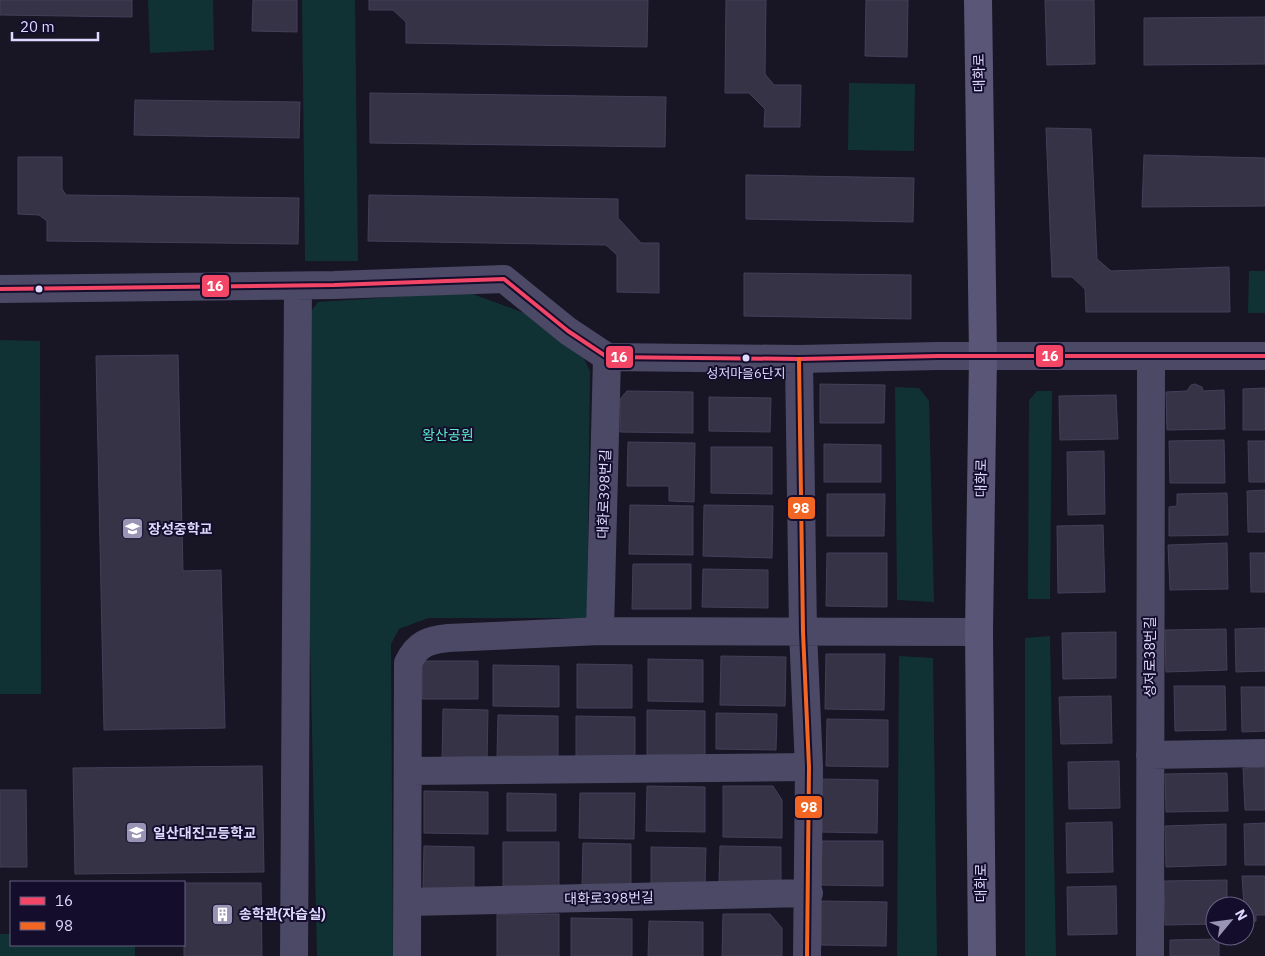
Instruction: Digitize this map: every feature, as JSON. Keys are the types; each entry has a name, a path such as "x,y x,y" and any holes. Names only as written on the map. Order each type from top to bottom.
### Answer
{"street":[{"name":"대화로","path":"978,0 983,356 980,632 982,956"},
{"path":"0,289 298,286 504,279 568,331 608,357 798,359 983,356 1151,358 1265,356"},
{"path":"294,956 298,286"},
{"name":"대화로398번길","path":"600,631 608,357"},
{"name":"성저로38번길","path":"1150,956 1151,358"},
{"path":"798,359 803,632 809,767 807,956"},
{"path":"407,956 409,902 408,663 413,652 422,644 430,640 448,638 600,631 980,632"},
{"path":"1150,755 1265,753"},
{"path":"409,772 809,767"},
{"name":"대화로398번길","path":"409,902 809,893"}],"green space":[{"path":"148,0 213,0 214,50 150,53"},
{"path":"302,0 355,0 358,261 305,261"},
{"path":"849,83 915,84 914,151 848,150"},
{"path":"1249,271 1265,271 1265,313 1248,313"},
{"name":"왕산공원","path":"467,292 527,314 584,359 590,371 587,618 428,618 399,629 391,644 393,956 317,956 303,322 318,302"},
{"path":"0,340 40,341 41,694 0,694"},
{"path":"895,387 919,388 929,401 934,602 897,600"},
{"path":"1037,391 1052,391 1050,599 1028,599 1029,400"},
{"path":"1050,636 1056,956 1025,956 1025,638"},
{"path":"899,656 933,658 937,956 897,956"},
{"path":"0,934 10,934 10,946 135,946 135,956 0,956"}],"building":[{"path":"0,0 132,0 132,17 0,15"},
{"path":"253,0 297,0 297,32 252,31"},
{"path":"369,0 648,0 647,47 406,43 406,22 393,10 369,10"},
{"path":"726,0 766,0 765,74 774,85 801,85 800,127 764,127 765,109 749,93 725,93"},
{"path":"866,0 908,0 907,57 865,56"},
{"path":"1045,0 1094,0 1095,64 1047,65"},
{"path":"1265,17 1265,64 1144,65 1144,18"},
{"path":"370,93 666,97 665,147 370,143"},
{"path":"135,100 300,102 299,138 134,135"},
{"path":"1046,128 1091,129 1097,259 1111,271 1229,267 1230,312 1086,312 1085,289 1072,277 1052,277"},
{"path":"1144,155 1265,158 1265,206 1142,207"},
{"path":"18,157 62,157 62,189 66,195 299,198 298,244 47,241 47,221 39,215 18,214"},
{"path":"746,175 914,178 913,222 746,219"},
{"path":"369,195 618,199 618,218 641,243 659,243 659,293 617,292 617,255 606,245 368,241"},
{"path":"744,273 911,275 911,319 744,316"},
{"path":"178,355 183,571 221,570 225,728 104,730 96,356"},
{"path":"820,384 885,385 884,423 820,423"},
{"path":"1195,384 1202,387 1203,391 1224,390 1225,429 1167,430 1166,392 1187,391 1191,385"},
{"path":"1265,388 1265,430 1243,430 1243,389"},
{"path":"627,391 693,392 693,433 620,432 620,399"},
{"path":"1116,395 1118,439 1060,440 1059,396"},
{"path":"709,397 771,398 770,432 709,431"},
{"path":"1224,440 1225,483 1170,483 1169,441"},
{"path":"1248,441 1265,441 1265,482 1249,482"},
{"path":"628,442 695,443 694,502 669,501 669,486 627,486"},
{"path":"824,444 881,445 881,482 824,482"},
{"path":"711,447 772,447 772,494 711,493"},
{"path":"1104,451 1105,514 1068,515 1067,452"},
{"path":"1265,490 1265,532 1248,532 1247,491"},
{"path":"1227,493 1228,535 1169,536 1169,507 1177,506 1177,494"},
{"path":"827,494 885,494 884,536 827,536"},
{"path":"630,505 693,506 693,555 629,554"},
{"path":"704,505 773,506 772,558 703,556"},
{"path":"1103,525 1105,592 1058,593 1057,526"},
{"path":"1227,543 1228,589 1170,590 1168,545"},
{"path":"827,553 887,553 887,607 826,606"},
{"path":"1250,553 1265,553 1265,592 1251,592"},
{"path":"633,564 691,564 691,609 632,609"},
{"path":"703,569 768,570 768,608 702,607"},
{"path":"1265,628 1265,671 1236,672 1235,629"},
{"path":"1226,629 1227,670 1166,672 1165,630"},
{"path":"1116,632 1116,678 1063,679 1062,633"},
{"path":"826,654 885,654 884,710 825,709"},
{"path":"721,656 786,657 785,706 720,705"},
{"path":"648,659 703,660 703,702 648,701"},
{"path":"422,661 478,661 478,699 422,699"},
{"path":"577,664 632,665 632,708 577,708"},
{"path":"493,665 559,666 559,707 493,706"},
{"path":"1174,686 1225,686 1226,730 1175,731"},
{"path":"1241,687 1265,687 1265,731 1242,732"},
{"path":"1111,696 1112,743 1061,744 1059,697"},
{"path":"443,709 488,710 487,761 442,760"},
{"path":"647,710 705,711 705,756 647,755"},
{"path":"716,713 777,714 776,750 716,749"},
{"path":"498,715 558,716 558,757 497,756"},
{"path":"576,716 635,717 635,758 576,757"},
{"path":"827,719 888,720 888,767 826,766"},
{"path":"1119,761 1120,808 1069,809 1068,762"},
{"path":"262,766 264,872 75,874 73,768"},
{"path":"1265,767 1265,810 1245,810 1243,768"},
{"path":"1227,773 1228,811 1166,812 1165,774"},
{"path":"819,779 878,780 877,833 818,832"},
{"path":"647,786 705,787 705,832 646,831"},
{"path":"723,786 773,786 782,800 782,838 723,837"},
{"path":"0,790 26,790 27,867 0,867"},
{"path":"424,791 488,792 488,834 424,833"},
{"path":"507,793 556,794 556,831 507,831"},
{"path":"580,793 635,793 634,839 579,838"},
{"path":"1112,822 1113,872 1067,873 1066,823"},
{"path":"1265,823 1265,865 1245,865 1244,824"},
{"path":"1226,824 1226,865 1166,867 1165,826"},
{"path":"822,841 883,841 883,886 821,885"},
{"path":"503,842 559,842 559,887 503,886"},
{"path":"583,843 631,844 631,885 582,885"},
{"path":"424,846 474,847 474,889 423,888"},
{"path":"720,846 781,847 781,884 719,883"},
{"path":"651,847 706,848 705,885 651,884"},
{"path":"1242,876 1265,876 1265,915 1256,915 1255,921 1255,896 1243,896"},
{"path":"1227,880 1227,896 1205,896 1205,924 1165,925 1164,881"},
{"name":"송학관(자습실)","path":"185,883 261,883 262,956 184,956"},
{"path":"1116,886 1117,934 1068,935 1067,887"},
{"path":"821,901 887,902 886,946 821,945"},
{"path":"497,914 559,914 559,956 497,956"},
{"path":"723,914 770,914 782,928 782,956 722,956"},
{"path":"571,918 632,919 632,956 571,956"},
{"path":"649,921 703,922 703,956 648,956"},
{"path":"1205,939 1205,946 1219,946 1219,956 1170,956 1170,940"}],"transit line":[{"name":"16","path":"0,289 334,285 504,279 568,331 607,357 799,359 938,356 1265,356"},
{"name":"98","path":"799,359 803,632 809,767 807,956"}],"place":[{"name":"성저마을6단지","path":"746,358"},
{"name":"장성중학교","path":"132,529"},
{"name":"일산대진고등학교","path":"137,833"},
{"name":"송학관(자습실)","path":"223,914"}]}
